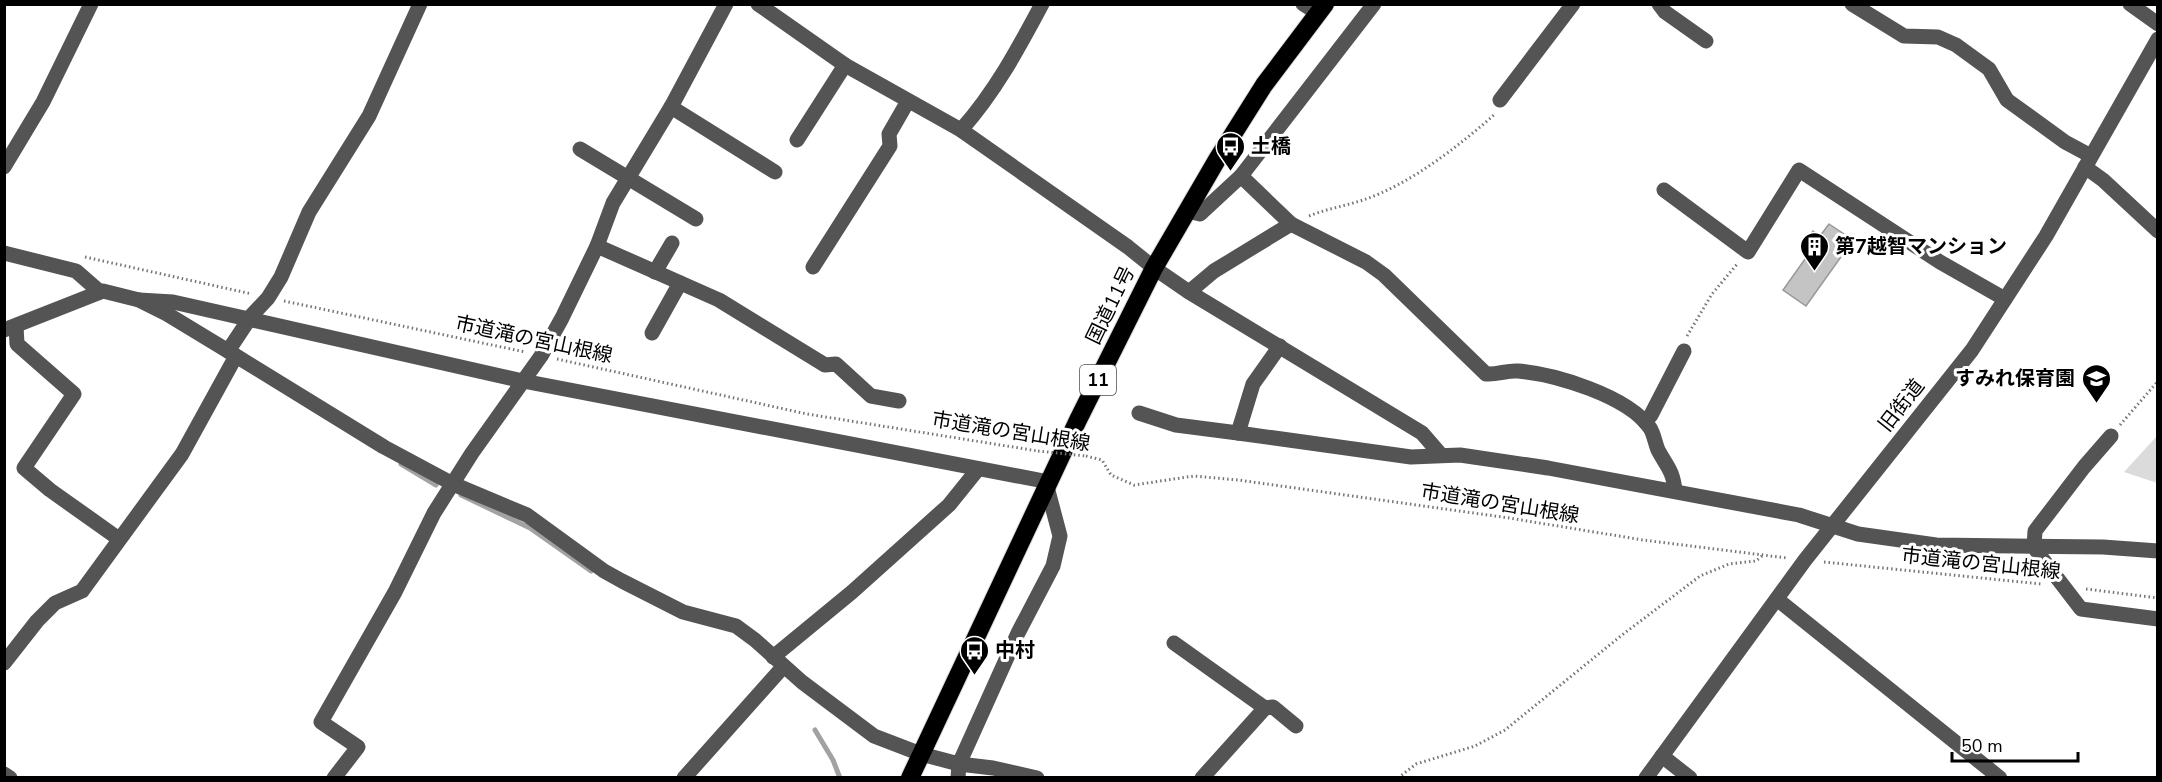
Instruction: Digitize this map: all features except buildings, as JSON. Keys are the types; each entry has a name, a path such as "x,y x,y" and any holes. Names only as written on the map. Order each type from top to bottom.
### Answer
{"highway":[{"name":"国道11号","path":"910,777 1048,484 1154,268 1264,85 1316,8"}],"street":[{"path":"4,166 43,102 92,4"},
{"path":"4,663 37,621 55,603 82,591 182,454 249,320 268,298 281,277 309,212 369,116 420,4"},
{"path":"334,777 358,747 321,722 395,592 434,513 541,356 597,246 613,203 671,107 726,4"},
{"path":"758,4 845,65 961,130 1189,291 1422,433 1441,455"},
{"path":"961,130 982,107 1003,76 1042,4"},
{"path":"1187,211 1200,214 1241,176 1374,4"},
{"path":"1500,100 1573,4"},
{"path":"1659,4 1665,12 1706,41"},
{"path":"1852,4 1904,36 1938,37 1956,45 1989,69 2007,100 2065,142 2088,162 2103,180 2157,231"},
{"path":"2130,4 2157,24"},
{"name":"旧街道","path":"1647,777 1804,560 1972,350 2046,236 2157,39"},
{"path":"797,140 845,65"},
{"path":"813,267 890,146 889,134 908,101"},
{"path":"671,107 775,172"},
{"path":"580,148 696,219"},
{"path":"1664,190 1748,252 1799,170 1940,262 2005,299"},
{"path":"1241,176 1291,224 1366,262 1384,276 1486,374 1497,375 1516,370 1590,387 1645,422 1651,430 1657,449 1673,474 1676,491"},
{"path":"1189,291 1214,270 1291,224"},
{"path":"655,272 672,243"},
{"path":"597,246 719,300 825,364 836,364 871,396 898,401"},
{"path":"4,253 76,271 100,292 139,300 172,302 523,381 1048,484 1060,536 1053,566 1018,633 959,771"},
{"path":"652,333 680,283"},
{"path":"100,292 10,328 17,344 74,394 24,468 50,490 119,539"},
{"path":"139,300 167,314 384,447 453,484 526,515 604,571 683,612 736,626 755,639 778,662 874,736 959,771 1037,777"},
{"path":"1238,433 1253,384 1280,346"},
{"path":"1645,422 1651,415 1684,351"},
{"path":"1139,413 1176,425 1411,457 1460,454 1537,466 1799,515 1858,534 1936,545 2103,547 2157,551"},
{"path":"2111,436 2035,531 2034,546 2081,609 2157,619"},
{"path":"684,777 778,662 852,592 949,506 978,469"},
{"path":"1777,599 2000,777"},
{"path":"1174,643 1265,708"},
{"path":"1202,777 1265,708 1273,707 1296,726"},
{"path":"1662,756 1690,777"},
{"path":"4,774 10,777"}],"path":[{"path":"1291,224 1321,211 1364,200 1421,170 1467,139 1505,105 1500,100"},
{"path":"1684,351 1682,343 1712,294 1748,252"},
{"name":"市道滝の宮山根線","path":"80,255 96,261 807,414 1086,456 1102,460 1111,475 1134,485 1194,476 1238,480 1509,518 1643,540 1804,560 2063,586 2157,598"},
{"path":"2111,436 2157,381"},
{"path":"1398,777 1416,764 1475,746 1505,730 1622,635 1700,576 1729,564 1756,561 1763,555"}],"shaded area":[{"path":"2157,436 2157,483 2124,472"}],"waterway":[{"path":"401,464 436,485"},
{"path":"461,495 530,528 591,571"},
{"path":"815,730 833,760 840,778"}],"place":[{"name":"土橋","path":"1230,172"},
{"name":"第7越智マンション","path":"1814,272"},
{"name":"すみれ保育園","path":"2096,404"},
{"name":"中村","path":"974,676"}]}
